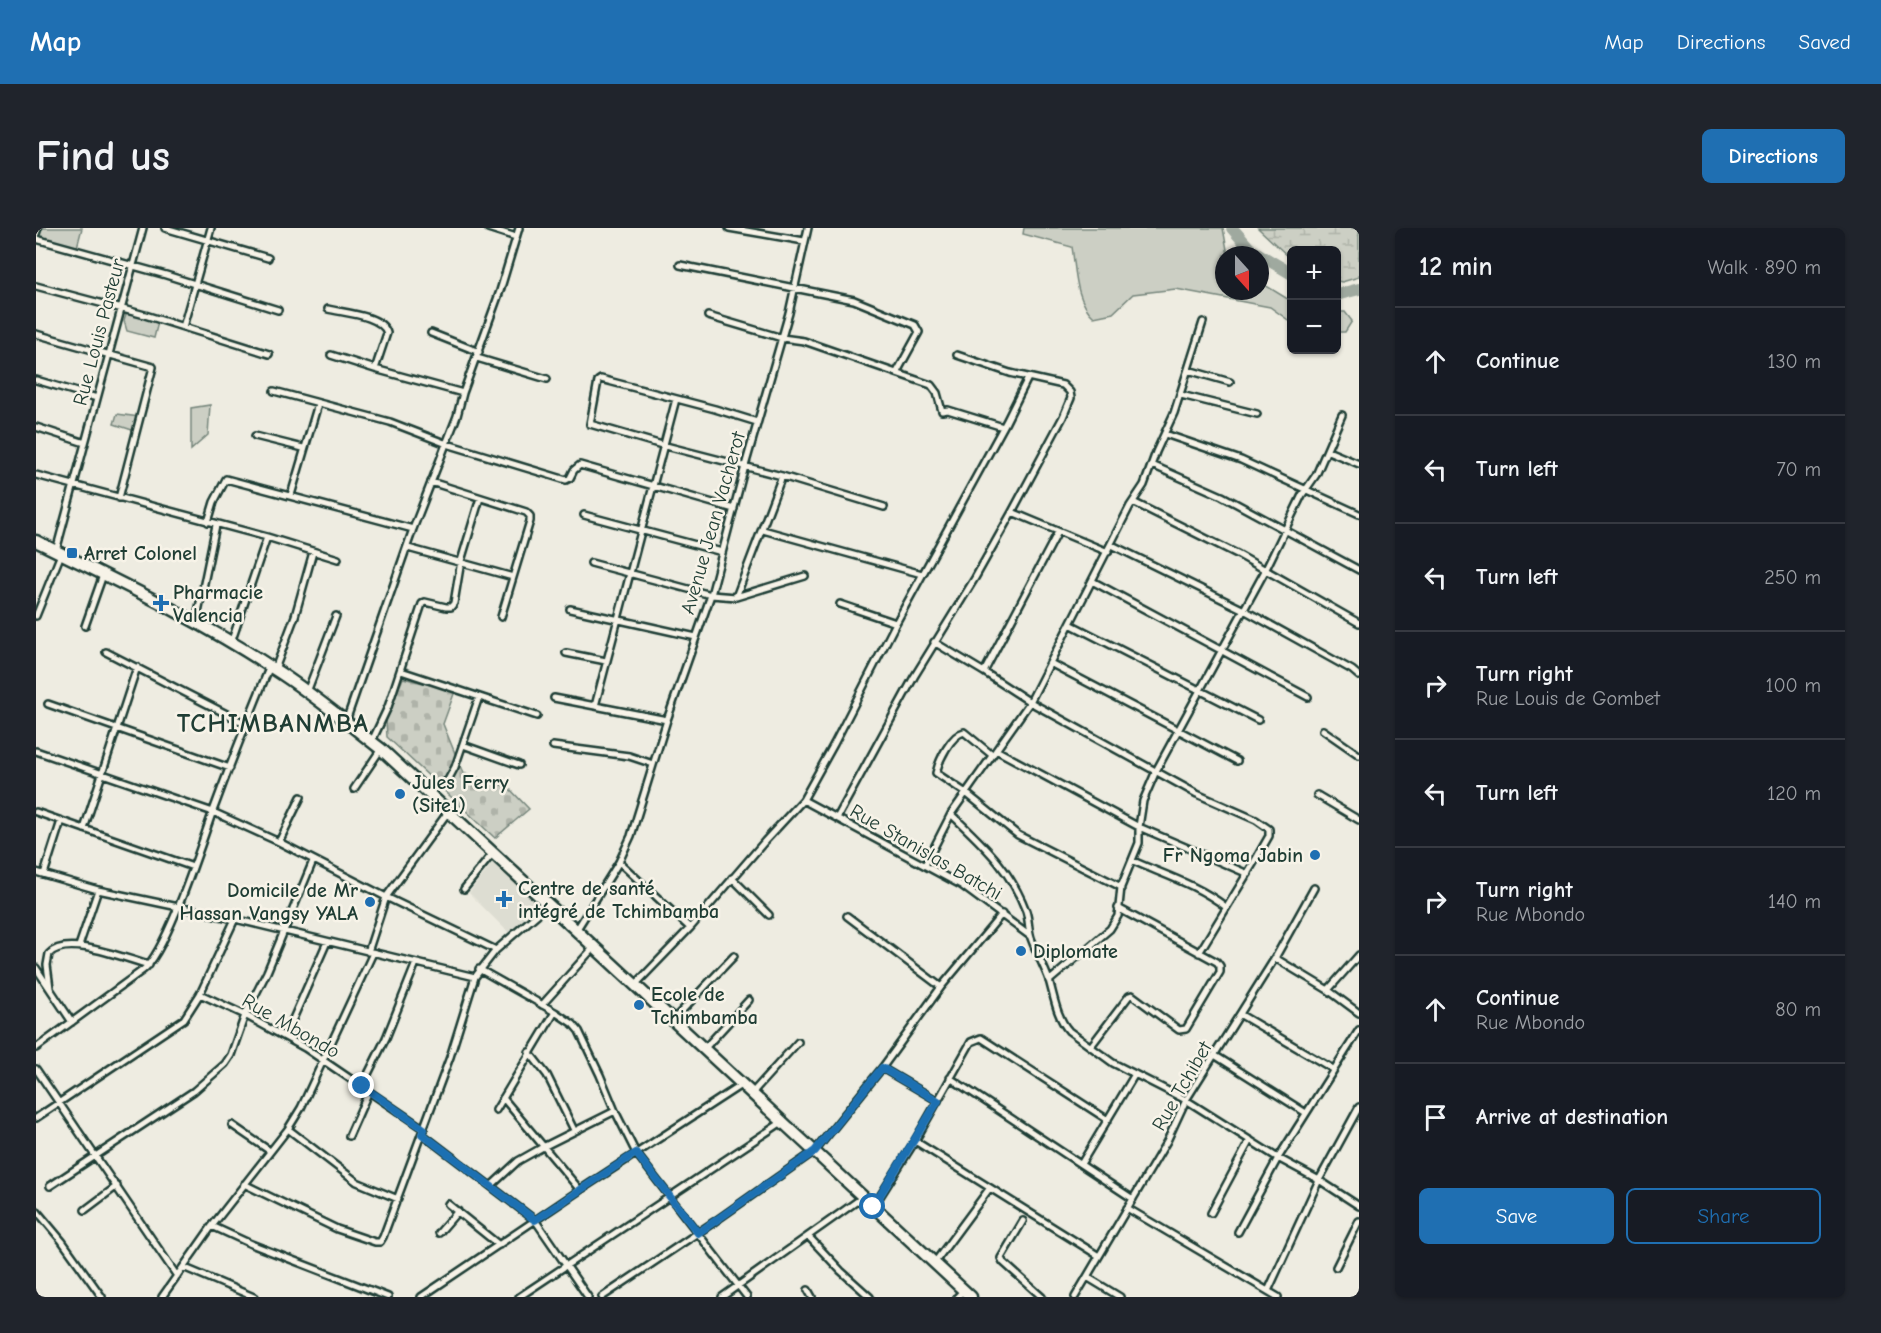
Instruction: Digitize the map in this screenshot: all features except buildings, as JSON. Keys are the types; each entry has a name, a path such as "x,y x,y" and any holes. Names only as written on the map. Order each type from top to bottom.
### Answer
{"highway":[{"path":"36,541 196,622 272,668 381,748 596,946 862,1197 935,1262 964,1295"}],"street":[{"path":"36,234 38,228"},
{"name":"Rue Louis Pasteur","path":"58,552 108,354 143,228"},
{"path":"165,228 268,258"},
{"path":"183,327 211,228"},
{"path":"488,228 516,237"},
{"path":"346,721 413,529 447,444 508,268 519,228"},
{"path":"729,228 804,241 808,228"},
{"path":"36,239 133,265 278,310"},
{"name":"Avenue Jean Vacherot","path":"618,862 633,831 667,720 711,595 782,338 804,241"},
{"path":"680,265 854,300 915,325 919,332 897,372"},
{"path":"36,286 183,327 269,354"},
{"path":"328,309 374,320 386,328 387,333 375,369"},
{"path":"708,316 782,338 804,341 897,372 935,388 942,411 948,410 1003,427"},
{"path":"925,865 951,814 1030,702 1133,502 1144,485 1181,395 1203,322"},
{"path":"431,333 478,355 547,380"},
{"path":"36,334 153,367 118,498"},
{"path":"331,355 463,393"},
{"path":"837,818 934,642 975,578 1012,512 1064,417 1071,398 1068,389 1063,385 1028,378 957,355"},
{"path":"1188,370 1230,382"},
{"path":"636,984 690,928 803,800 1028,378"},
{"path":"757,422 603,379 598,381 590,424 782,476 884,507"},
{"path":"36,380 97,398"},
{"path":"274,391 390,422 447,444 566,480 580,465 734,509"},
{"path":"1181,395 1257,414"},
{"path":"595,706 662,445 676,399"},
{"path":"291,495 303,448 318,404"},
{"path":"1049,981 1110,929 1115,921 1121,886 1133,861 1138,843 1138,827 1143,801 1156,771 1202,691 1286,532 1305,490 1316,475 1342,415"},
{"path":"36,427 85,443"},
{"path":"1166,434 1241,460 1359,514"},
{"path":"255,436 303,448"},
{"path":"1328,451 1359,464"},
{"path":"1152,465 1222,496 1359,570"},
{"path":"36,475 267,537 338,559"},
{"path":"736,597 782,476"},
{"path":"208,522 214,502 225,480 291,495 413,529"},
{"path":"431,482 530,516 501,617"},
{"path":"372,741 401,671 422,604 425,602 451,607 454,603 461,561 480,498"},
{"path":"1133,502 1239,555 1359,623"},
{"path":"1012,512 1108,552"},
{"path":"584,515 722,552"},
{"path":"196,622 216,525"},
{"path":"763,530 922,574"},
{"path":"984,672 1058,532"},
{"path":"231,643 267,537"},
{"path":"1112,544 1244,610 1359,676"},
{"path":"408,548 513,577"},
{"path":"36,616 39,599 58,552"},
{"path":"36,1048 149,966 178,907 246,724 296,616 313,552"},
{"path":"591,563 711,595 736,597 805,576"},
{"path":"85,626 103,575"},
{"path":"1092,581 1308,697"},
{"path":"840,604 896,623"},
{"path":"570,609 618,618 696,638"},
{"path":"307,692 336,616"},
{"path":"1070,624 1258,720"},
{"path":"934,642 1030,702 1197,794 1256,820 1269,829 1269,836 1248,874 1199,952"},
{"path":"106,652 246,724"},
{"path":"566,653 606,661"},
{"path":"1050,663 1237,761"},
{"path":"84,828 137,667"},
{"path":"401,671 537,716"},
{"path":"428,793 448,780 463,745 479,697"},
{"path":"554,698 667,720"},
{"path":"48,704 230,768"},
{"path":"1323,730 1359,755"},
{"path":"1121,886 1018,835 966,793 936,773 957,735 964,732 994,752 1138,827 1248,874"},
{"path":"463,745 519,765"},
{"path":"553,746 630,756 653,764"},
{"path":"354,789 381,748"},
{"path":"36,751 213,812 279,842 313,861 496,950"},
{"path":"1317,795 1359,820"},
{"path":"279,842 301,797"},
{"name":"Rue Stanislas Batchi","path":"803,800 966,889 1030,936"},
{"path":"36,812 193,867"},
{"path":"162,1297 212,1226 288,1129 301,1108 325,1060 370,952 386,897 448,812"},
{"name":"Rue Stanislas Batchi","path":"951,814 1006,870 1027,914 1030,936 1065,1027 1113,1063 1186,1100 1359,1206"},
{"path":"44,874 61,821"},
{"path":"464,889 494,853"},
{"path":"50,1186 194,1091 225,1064 231,1055 245,1015 267,972 313,861"},
{"path":"1133,861 1191,884 1226,907"},
{"path":"577,929 618,862 690,928"},
{"path":"36,872 98,890 235,919 475,976"},
{"path":"732,878 769,915"},
{"name":"Rue Tchibet","path":"1075,1297 1167,1141 1186,1100 1241,1015 1314,888"},
{"path":"79,946 98,890"},
{"path":"244,1184 337,1229 380,1242 450,1057 475,976 496,950 549,904"},
{"path":"1091,1046 1132,995 1179,1030 1186,1029 1220,972 1220,966 1216,962 1118,908"},
{"path":"602,1297 815,1151 882,1068 941,987 1002,914"},
{"path":"847,916 941,987"},
{"path":"36,1118 184,1018 200,994 235,919"},
{"path":"285,1037 327,942"},
{"path":"50,988 47,965 49,954 58,947 79,946 149,966"},
{"path":"542,1005 596,946"},
{"path":"1328,990 1359,955"},
{"path":"673,1020 734,956"},
{"path":"1275,957 1328,990 1359,1013"},
{"path":"362,1086 386,1038 416,963"},
{"path":"36,968 72,1022"},
{"path":"479,969 573,1024 584,1038 615,1111 636,1153 747,1297"},
{"name":"Rue Mbondo","path":"200,994 245,1015 325,1060 492,1185 535,1220 588,1297"},
{"path":"704,1049 749,1000"},
{"path":"496,1110 555,1012"},
{"path":"1241,1015 1333,1069"},
{"path":"1238,1232 1278,1158 1359,1030"},
{"path":"873,1207 915,1141 971,1042 981,1038 1108,1120"},
{"path":"752,1093 798,1042"},
{"path":"529,1052 546,1075 574,1131"},
{"path":"1216,1056 1306,1113"},
{"path":"882,1068 938,1101"},
{"path":"36,1069 177,1276"},
{"path":"1081,1164 1135,1074"},
{"path":"950,1078 1132,1199"},
{"path":"423,1296 743,1084"},
{"path":"349,1136 369,1091"},
{"path":"503,1098 580,1190"},
{"path":"1268,1291 1319,1180 1359,1107"},
{"path":"492,1185 519,1161 615,1111"},
{"path":"519,1297 782,1121"},
{"path":"232,1125 270,1151"},
{"path":"288,1129 357,1182 398,1199"},
{"path":"1211,1213 1250,1140"},
{"path":"915,1141 1100,1256"},
{"path":"85,1210 117,1186"},
{"path":"935,1262 990,1189"},
{"path":"722,1297 862,1197"},
{"path":"448,1204 499,1245"},
{"path":"1127,1208 1278,1297"},
{"path":"36,1210 62,1241 102,1297"},
{"path":"439,1233 458,1211"},
{"path":"1023,1221 1001,1257 1003,1262 1042,1297"},
{"path":"1336,1267 1359,1221"},
{"path":"212,1226 281,1256 388,1297"},
{"path":"808,1236 841,1271 870,1297"},
{"path":"183,1267 254,1297"},
{"path":"1087,1277 1120,1297"},
{"path":"808,1290 812,1297"}],"shaded area":[{"name":"Centre de santé intégré de Tchimbamba","path":"495,860 540,905 511,935 469,893"}],"green space":[{"path":"42,228 82,228 77,247 37,237"},
{"path":"1024,228 1223,228 1226,246 1215,246 1215,296 1176,289 1133,294 1113,313 1094,317 1080,294 1072,247 1023,234"},
{"path":"1258,228 1359,228 1359,277 1341,282 1341,246 1287,246 1287,255"},
{"path":"1269,288 1287,298 1287,319 1270,307 1233,300 1269,300"},
{"path":"127,312 158,322 154,338 127,331 124,321"},
{"path":"1341,312 1345,312 1352,321 1345,332 1341,332"},
{"path":"210,405 208,435 191,450 191,408"},
{"path":"117,414 139,417 135,431 114,424"},
{"path":"403,678 455,691 443,724 463,773 508,787 529,809 495,838 387,737 386,720"}],"waterway":[{"path":"1232,228 1250,249 1287,271"},
{"path":"1341,294 1359,289"}],"place":[{"name":"Arret Colonel","path":"72,553"},
{"name":"Pharmacie Valencia","path":"161,603"},
{"name":"Jules Ferry (Site1)","path":"400,794"},
{"name":"Fr Ngoma Jabin","path":"1315,855"},
{"name":"Centre de santé intégré de Tchimbamba","path":"504,899"},
{"name":"Domicile de Mr Hassan Vangsy YALA","path":"370,902"},
{"name":"Diplomate","path":"1021,951"},
{"name":"Ecole de Tchimbamba","path":"639,1005"}],"district":[{"name":"TCHIMBANMBA","path":"273,724"}],"route":[{"path":"362,1086 424,1129 422,1134 492,1185 535,1220 636,1153 698,1233 815,1151 882,1068 938,1101 873,1207"}]}
